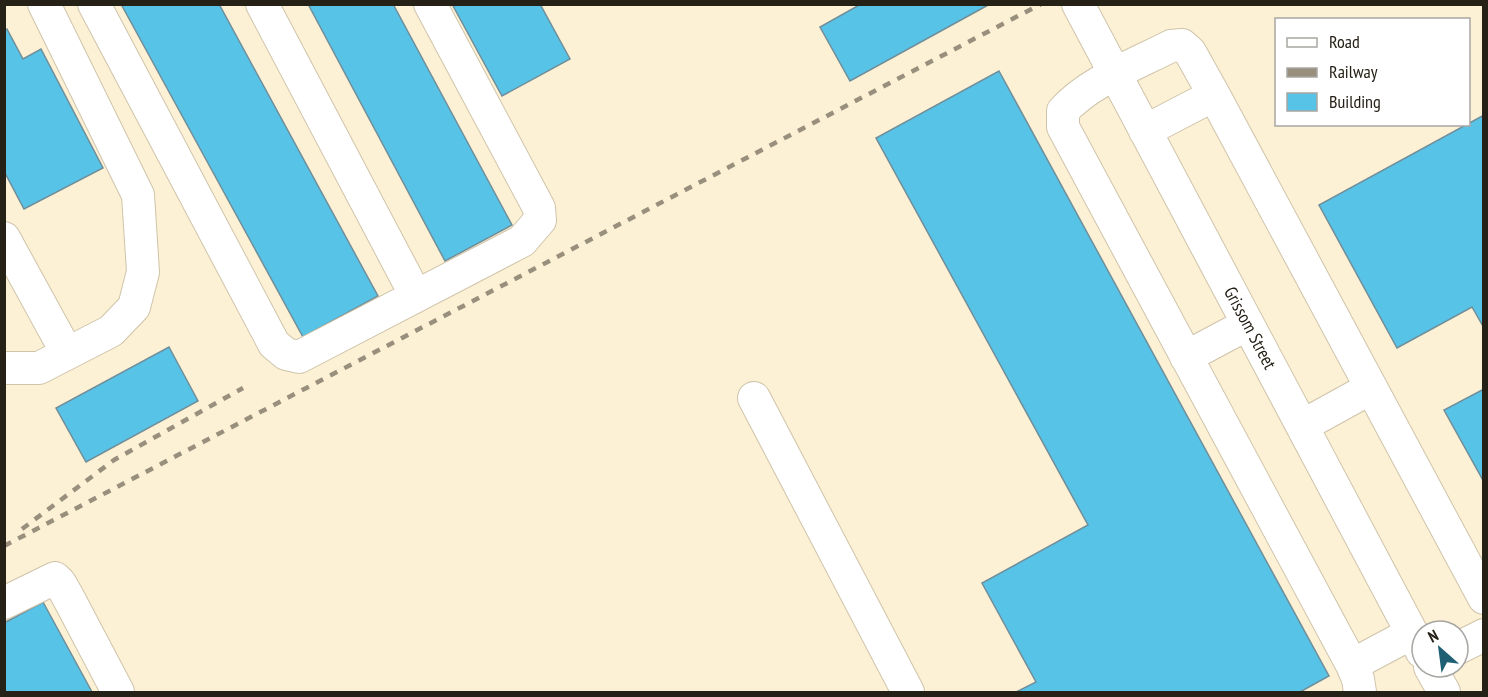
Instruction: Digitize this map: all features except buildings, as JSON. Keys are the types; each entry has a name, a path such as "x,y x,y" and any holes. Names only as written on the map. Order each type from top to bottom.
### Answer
{"street":[{"path":"4,369 39,368 111,331 134,307 143,272 138,195 44,4"},
{"path":"93,4 274,344 286,354 300,357 522,241 540,220 539,208 430,4"},
{"path":"262,4 416,296"},
{"name":"Grissom Street","path":"1078,4 1410,629"},
{"path":"1410,646 1356,679 1063,127 1063,111 1088,88 1171,46 1182,45 1190,52 1484,598"},
{"path":"1145,131 1214,95"},
{"path":"4,238 67,353"},
{"path":"1186,357 1248,324"},
{"path":"1302,426 1371,388"},
{"path":"754,398 908,693"},
{"path":"4,603 55,578 68,597 118,693"},
{"path":"1470,642 1484,635"},
{"path":"1436,679 1443,693"}],"railway":[{"path":"4,546 1041,4"},
{"path":"22,529 114,460 243,388"}]}
